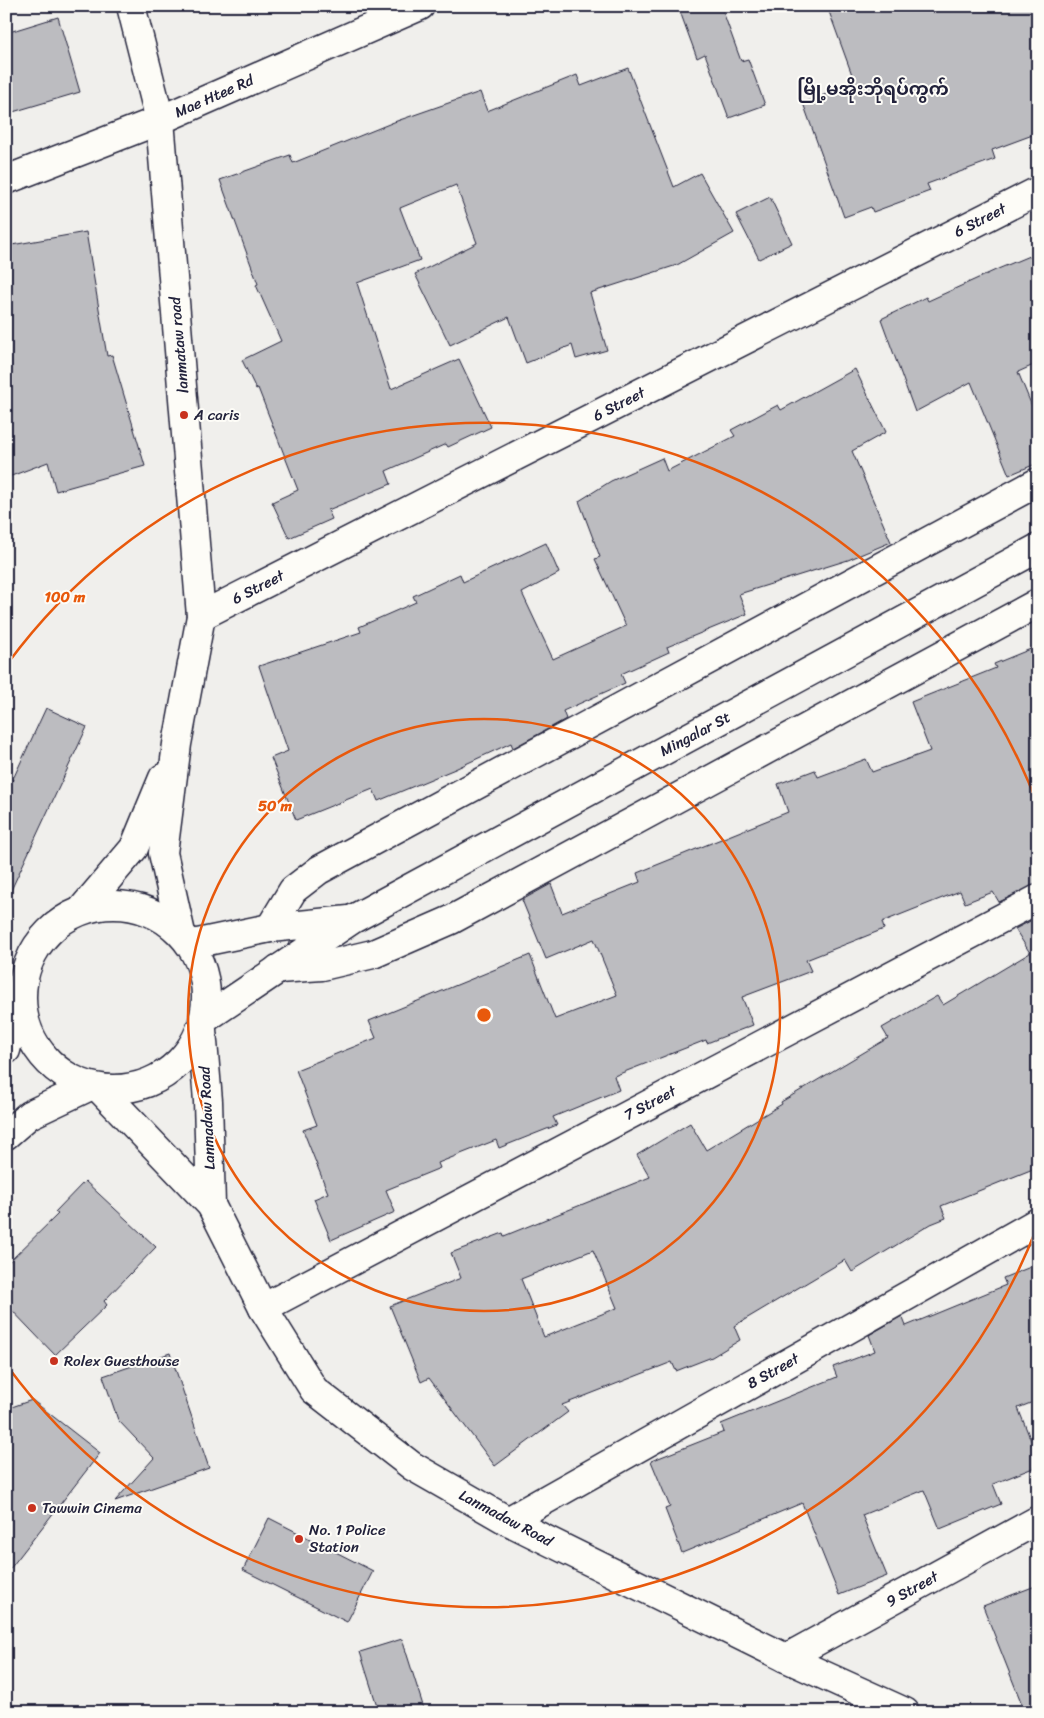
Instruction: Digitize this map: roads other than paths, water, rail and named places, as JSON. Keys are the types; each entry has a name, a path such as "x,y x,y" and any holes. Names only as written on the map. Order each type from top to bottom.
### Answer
{"street":[{"name":"lanmataw road","path":"131,6 160,120 201,616 177,744"},
{"name":"Mae Htee Rd","path":"6,180 160,120 420,6"},
{"name":"6 Street","path":"201,616 1038,191"},
{"path":"270,928 293,890 319,870 1038,482"},
{"name":"Mingalar St","path":"204,1024 278,969 353,919 1038,548"},
{"path":"278,969 322,966 373,954 451,920 1038,603"},
{"path":"6,1050 20,995 38,940 84,907 134,848 177,744"},
{"name":"Lanmadaw Road","path":"177,744 163,853 186,936 207,979 204,1024 211,1205"},
{"name":"7 Street","path":"263,1308 1038,899"},
{"path":"84,907 135,904 186,936 353,919"},
{"name":"Lanmadaw Road","path":"20,995 28,1034 52,1067 94,1088 211,1205 263,1308 314,1390 412,1466 508,1521 786,1658 905,1712"},
{"path":"6,1135 28,1115 94,1088 142,1086 178,1064 204,1024"},
{"name":"8 Street","path":"508,1521 1038,1222"},
{"name":"9 Street","path":"786,1658 1038,1520"}],"place":[{"name":"A caris","path":"184,415"},
{"name":"Rolex Guesthouse","path":"54,1361"},
{"name":"Tawwin Cinema","path":"32,1508"},
{"name":"No. 1 Police Station","path":"299,1539"}],"district":[{"name":"မြို့မအိုးဘိုရပ်ကွက်","path":"873,89"}]}
